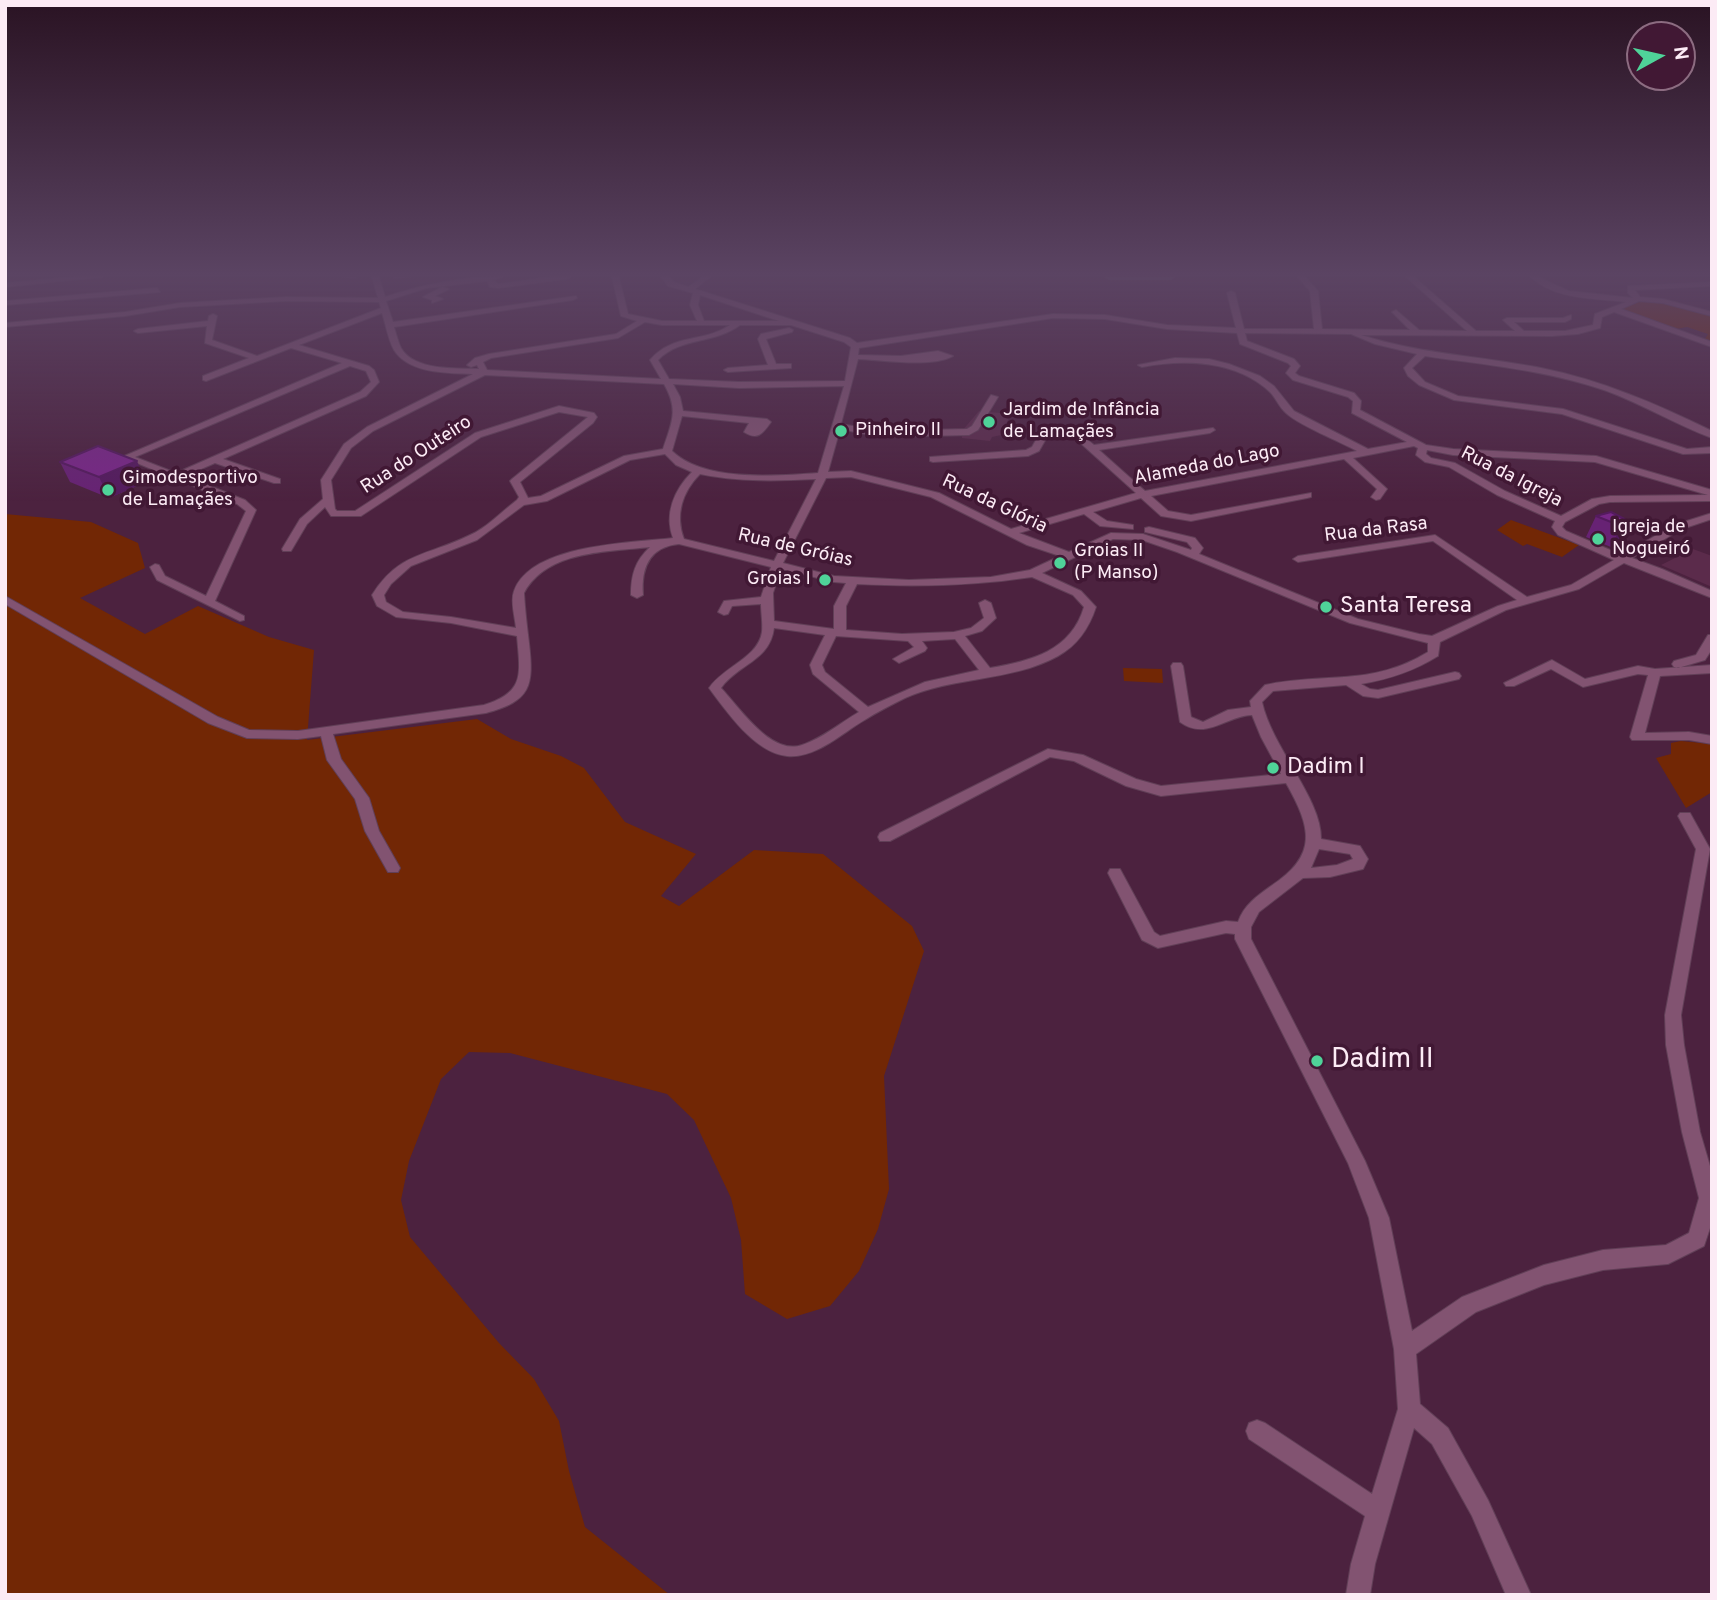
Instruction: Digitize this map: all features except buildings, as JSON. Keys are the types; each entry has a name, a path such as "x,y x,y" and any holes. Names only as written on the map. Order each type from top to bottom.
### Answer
{"street":[{"path":"238,352 256,358"},
{"path":"206,378 272,352"},
{"path":"175,477 368,391 375,382 370,370 312,352"},
{"path":"400,352 404,357 427,366 462,371 761,385 848,383"},
{"name":"Rua do Outeiro","path":"453,386 462,371 478,360 527,352"},
{"path":"662,352 654,360 668,382 679,413 667,451"},
{"path":"766,352 772,367"},
{"path":"855,352 823,475 801,523 777,564 764,600 769,624 766,641 756,656 721,678 715,688 771,749 789,752 808,747 867,712 915,690 1047,657 1072,642 1086,623 1090,607 1084,598 1033,573"},
{"path":"1268,352 1292,361 1296,366 1290,373 1296,378 1351,395 1357,401 1355,411 1411,444 1453,452 1596,459 1712,496"},
{"path":"1712,435 1642,401 1590,382 1540,370 1424,352 1408,368 1410,374 1440,393 1457,398 1573,415 1686,452 1712,450"},
{"path":"855,357 901,358"},
{"path":"1142,365 1195,359 1237,369 1271,387 1278,394 1281,404 1291,412 1368,453"},
{"path":"478,360 484,372"},
{"path":"209,602 251,510 242,502 128,459 129,454 350,363"},
{"path":"728,370 788,366"},
{"name":"Rua do Outeiro","path":"484,372 370,429 346,446 326,480 330,510 335,514 357,514 478,435 559,409 591,415 593,418 590,421 514,481 524,497 521,502"},
{"path":"836,426 881,434 969,432 975,428 995,397"},
{"path":"679,413 755,421"},
{"path":"1093,449 1210,430"},
{"path":"933,459 1028,453 1036,449 1038,440 1043,435 1057,431 1079,437 1165,514 1192,518 1307,495"},
{"name":"Alameda do Lago","path":"1011,532 1144,494 1411,444"},
{"name":"Rua da Igreja","path":"1423,447 1421,455 1428,460 1452,466 1501,493 1561,520 1557,527 1563,533 1601,552 1623,558"},
{"path":"667,451 679,463 698,471"},
{"path":"522,633 463,622 400,615 381,604 378,595 384,582 407,563 476,537 521,502 543,499 560,492 627,458 667,451"},
{"path":"1347,457 1382,488 1376,497"},
{"path":"214,459 277,481"},
{"path":"679,541 674,524 676,509 690,477 698,471"},
{"name":"Rua da Glória","path":"698,471 757,478 851,474 935,495 1031,543 1067,555"},
{"path":"1561,520 1596,501 1712,496"},
{"path":"287,549 304,519 315,507 328,500"},
{"path":"1084,510 1112,527 1133,527 1191,540 1198,548 1194,555"},
{"path":"1358,1595 1363,1564 1409,1409 1405,1349 1379,1219 1356,1161 1253,964 1243,939 1241,928 1246,916 1300,872 1314,843 1314,825 1288,778 1257,711 1256,701 1269,688 1351,683 1398,672 1425,660 1434,653 1434,640 1470,621 1575,587 1678,527 1712,516"},
{"name":"Rua de Gróias","path":"5,598 212,720 247,734 274,737 486,709 504,703 516,695 524,683 518,593 525,580 534,571 560,557 583,551 665,541 679,541 852,582 960,582 1033,573 1111,536 1126,534 1156,540 1354,621 1434,640"},
{"name":"Rua da Rasa","path":"1298,559 1436,538 1525,601"},
{"path":"637,595 636,574 640,565 665,541"},
{"path":"1623,558 1712,595"},
{"path":"155,567 161,578 240,618"},
{"path":"852,582 843,594 836,632 816,665 819,674 867,712"},
{"path":"724,612 728,603 764,600"},
{"path":"769,624 836,632 910,636 958,635 974,631 990,618 985,603"},
{"path":"958,635 986,671"},
{"path":"899,659 921,648 910,636"},
{"path":"1419,638 1425,660"},
{"path":"1661,671 1701,657 1712,638"},
{"path":"1510,682 1552,664 1583,682 1638,670 1712,669"},
{"path":"1177,666 1185,719 1191,725 1208,727 1234,713 1257,711"},
{"path":"1661,671 1637,737 1689,736 1712,740"},
{"path":"1351,683 1367,692 1378,694 1455,676"},
{"path":"326,732 334,760 362,798 372,831 393,867"},
{"path":"885,837 1048,753 1067,753 1083,757 1122,781 1143,789 1161,791 1288,778"},
{"path":"1405,1349 1469,1304 1545,1275 1603,1260 1668,1254 1697,1239 1709,1198 1691,1132 1675,1045 1673,1015 1703,849 1685,816"},
{"path":"1300,872 1313,874 1346,869 1358,865 1361,859 1355,850 1314,843"},
{"path":"1115,873 1148,936 1158,942 1226,927 1241,928"},
{"path":"1409,1409 1440,1436 1480,1508 1519,1595"},
{"path":"1257,1431 1378,1511"}],"shaded area":[{"name":"Jardim de Infância de Lamaçães","path":"979,411 1011,414 1005,426 1010,433 992,437 990,441 962,438 962,431"},
{"path":"5,514 91,522 138,543 145,568 80,598 145,634 198,606 269,637 314,650 307,740 477,719 511,739 561,756 584,768 625,822 696,854 661,896 679,906 754,850 823,854 912,926 924,951 884,1076 889,1189 878,1229 859,1271 830,1306 787,1319 745,1294 741,1240 731,1198 694,1120 667,1094 510,1053 469,1052 441,1079 409,1161 401,1200 410,1237 499,1343 534,1379 559,1421 569,1471 585,1527 670,1595 5,1595"},
{"path":"1511,520 1579,545 1562,557 1527,544 1523,546 1497,530"},
{"path":"1693,549 1712,556 1712,587 1661,565"},
{"path":"1123,668 1162,669 1163,683 1124,681"},
{"path":"1681,741 1712,744 1712,792 1686,808 1656,758 1671,754 1671,743"}],"place":[{"name":"Jardim de Infância de Lamaçães","path":"989,422"},
{"name":"Pinheiro II","path":"841,431"},
{"name":"Gimodesportivo de Lamaçães","path":"108,490"},
{"name":"Igreja de Nogueiró","path":"1598,539"},
{"name":"Groias II (P Manso)","path":"1060,563"},
{"name":"Groias I","path":"825,580"},
{"name":"Santa Teresa","path":"1326,607"},
{"name":"Dadim I","path":"1273,768"},
{"name":"Dadim II","path":"1317,1061"}]}
